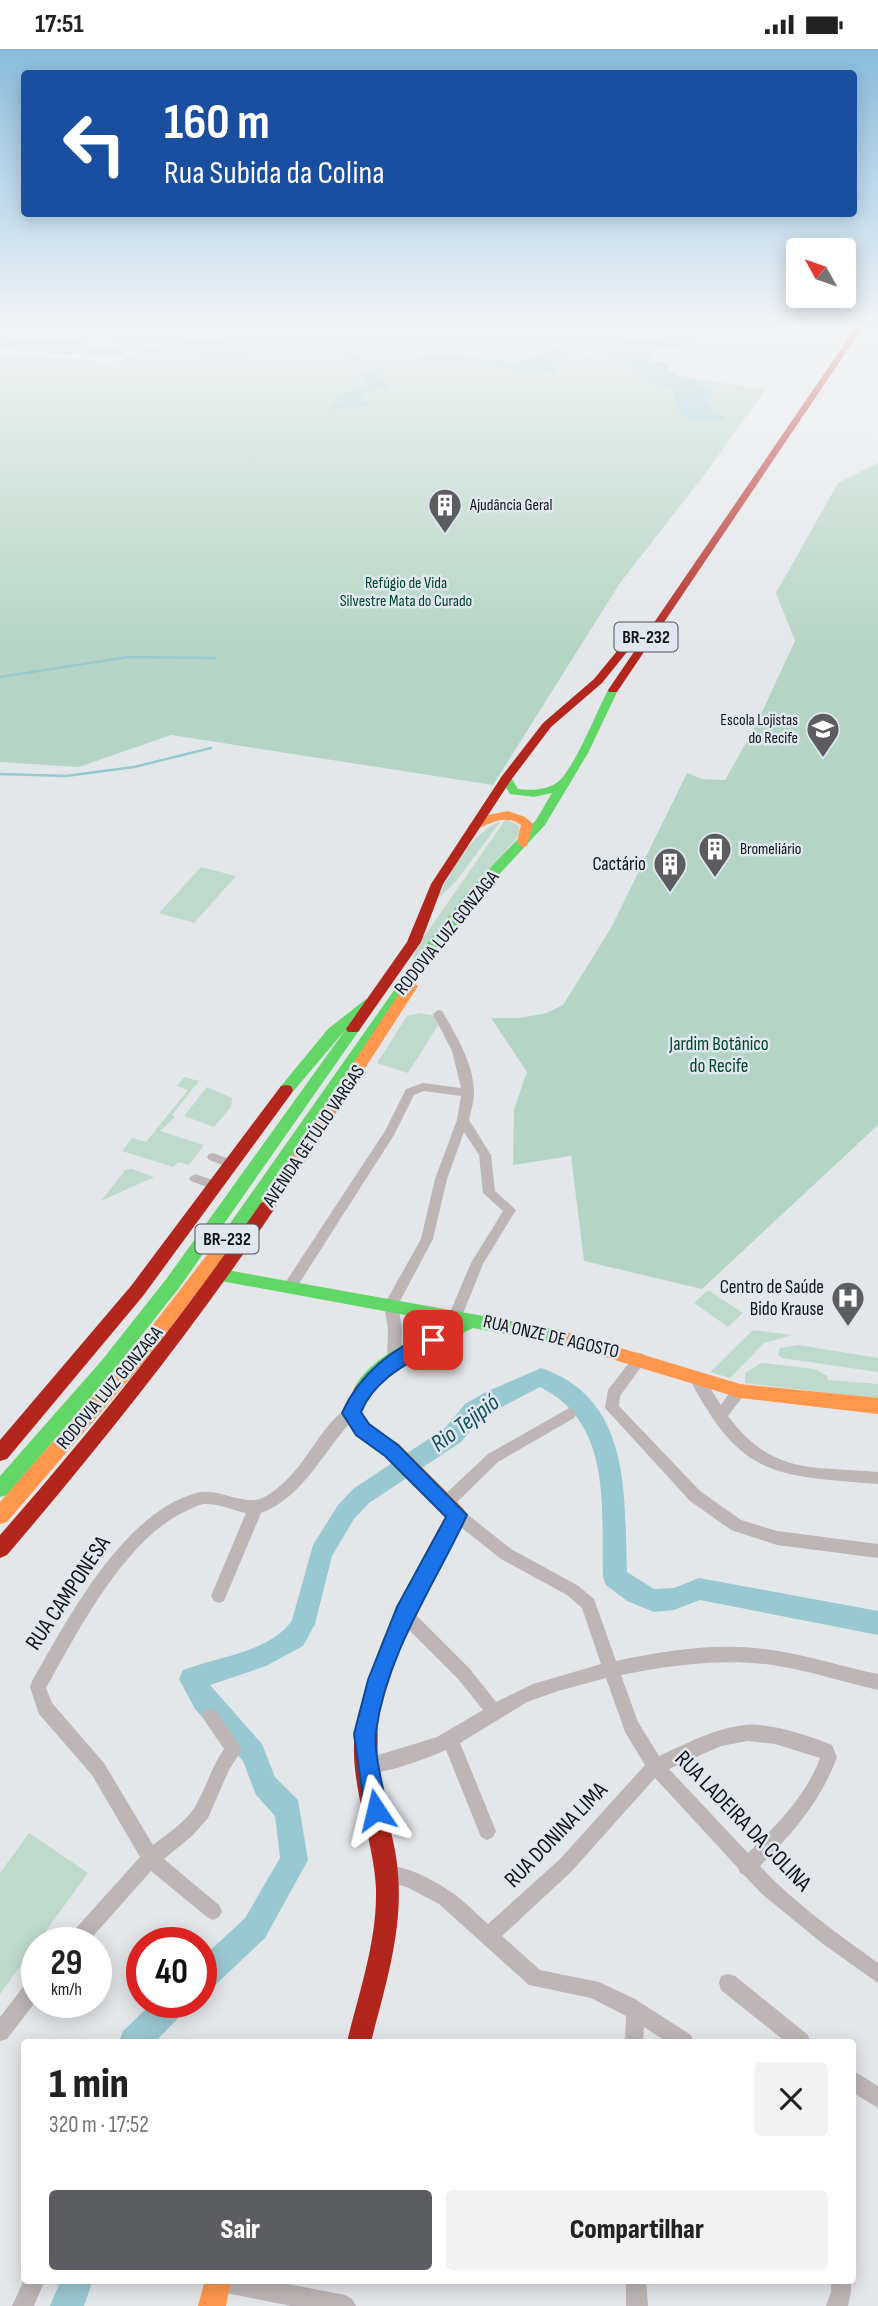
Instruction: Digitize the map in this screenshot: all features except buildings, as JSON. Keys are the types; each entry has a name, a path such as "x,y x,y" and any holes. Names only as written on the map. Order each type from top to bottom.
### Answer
{"main road":[{"name":"RODOVIA LUIZ GONZAGA","path":"0,1489 109,1364 173,1283 414,942 437,884 506,778 547,725 598,681 624,650 777,432"},
{"name":"RODOVIA LUIZ GONZAGA","path":"0,1516 141,1353 194,1287 433,945 475,892 541,822 620,675 787,432"},
{"path":"506,778 514,791 527,795 549,791 564,783"},
{"path":"473,826 502,814 518,817 527,824 523,842"},
{"name":"AVENIDA GETÚLIO VARGAS","path":"0,1549 106,1427 221,1275 386,1030 433,945"},
{"path":"0,1453 137,1291 319,1046 379,994"},
{"name":"RUA ONZE DE AGOSTO","path":"221,1275 575,1339 740,1391 878,1406"},
{"path":"360,2039 386,1915 387,1874 365,1734 379,1680 404,1614 451,1510 392,1450 362,1429 351,1413 353,1404 366,1386 394,1360 474,1319"},
{"path":"212,2306 216,2284"}],"street":[{"path":"394,1360 395,1329 391,1305 427,1239 441,1179 463,1119 468,1093 462,1057 438,1014"},
{"path":"290,1286 390,1132 414,1089 423,1087 468,1093"},
{"path":"455,1317 477,1263 510,1210 489,1193 485,1155 463,1119"},
{"path":"213,1157 231,1164"},
{"path":"195,1178 215,1185"},
{"path":"640,1359 613,1394 612,1408 695,1496 736,1525 777,1538 878,1551"},
{"path":"696,1378 746,1447 765,1461 797,1469 878,1478"},
{"path":"721,1415 740,1391"},
{"path":"219,1596 255,1509 277,1498 311,1464 333,1430 351,1413"},
{"path":"569,1414 493,1458 451,1510 506,1554 582,1598 592,1612 610,1672"},
{"name":"RUA CAMPONESA","path":"213,1910 151,1858 98,1769 46,1708 38,1687 112,1566 139,1537 165,1517 201,1497 255,1509"},
{"path":"404,1614 456,1666 494,1712"},
{"path":"368,1766 407,1757 450,1739 534,1692 610,1672 690,1656 767,1656 878,1682"},
{"name":"RUA LADEIRA DA COLINA","path":"610,1672 631,1726 655,1766 746,1867 792,1909 878,1974"},
{"path":"88,1927 151,1858 186,1830 202,1812 222,1766 234,1749 210,1717"},
{"path":"655,1766 711,1742 748,1733 775,1736 821,1748 829,1757 810,1795 792,1821 746,1867"},
{"path":"450,1739 487,1831"},
{"name":"RUA DONINA LIMA","path":"489,1936 566,1865 655,1766"},
{"path":"387,1874 410,1879 445,1898 536,1978 592,1989 636,2011 679,2039"},
{"path":"728,1983 797,2039"},
{"path":"0,2032 21,2005"},
{"path":"634,2039 636,2011"},
{"path":"856,2083 878,2098"},
{"path":"232,2284 345,2306"},
{"path":"636,2284 637,2306"},
{"path":"837,2306 841,2284"},
{"path":"23,2306 33,2285"}],"green space":[{"name":"Refúgio de Vida Silvestre Mata do Curado","path":"0,432 735,432 620,583 493,785 171,735 79,767 0,762"},
{"name":"Jardim Botânico do Recife","path":"878,463 878,1125 702,1289 584,1261 571,1156 513,1165 514,1109 527,1072 491,1018 520,1018 547,1013 563,1005 611,928 687,773 702,779 725,780 756,725 795,641 776,593 838,483"},
{"path":"506,819 519,826 520,834 412,963 416,948"},
{"path":"501,821 457,880 434,903 470,845 489,827"},
{"path":"201,867 236,876 194,923 159,913"},
{"path":"419,1013 437,1016 440,1022 408,1073 377,1063 407,1016"},
{"path":"184,1077 199,1081 172,1115 175,1117 160,1131 204,1145 189,1165 178,1162 173,1167 122,1151 132,1138 146,1142 188,1090 177,1086"},
{"path":"207,1087 232,1098 231,1107 214,1127 184,1116"},
{"path":"132,1169 154,1177 101,1201 125,1170"},
{"path":"708,1290 743,1313 728,1327 694,1303"},
{"path":"753,1330 792,1335 764,1343 730,1378 710,1372"},
{"path":"799,1345 878,1358 878,1372 782,1358 778,1355 780,1348"},
{"path":"761,1363 815,1369 827,1376 828,1380 878,1384 878,1399 745,1383 745,1373"},
{"path":"29,1833 88,1873 49,1927 21,1927 21,1965 0,1994 0,1873"}],"waterway":[{"path":"0,677 128,657 215,658"},
{"path":"0,774 66,776 134,767 211,748"},
{"name":"Rio Tejipió","path":"217,1964 255,1928 294,1860 288,1810 265,1786 253,1753 204,1700 192,1679 257,1658 294,1638 303,1624 321,1553 346,1512 361,1496 453,1435 473,1411 494,1398 541,1377 571,1394 591,1417 609,1460 614,1505 615,1577 635,1593 654,1601 664,1601 699,1589 878,1623"},
{"name":"Rio Tejipió","path":"137,2039 158,2018"},
{"name":"Rio Tejipió","path":"67,2306 75,2284"}],"traffic: fast":[{"path":"223,1246 433,945 475,892 541,822 582,753 613,690"},
{"path":"506,778 514,791 527,794 546,791 564,783"},
{"path":"286,1090 333,1032 366,1004"},
{"path":"0,1489 109,1364 173,1283 353,1029"},
{"path":"221,1275 561,1337"},
{"path":"362,1390 385,1366 399,1357 474,1320"}],"traffic: slow":[{"path":"474,826 501,815 514,816 527,824 523,843"},
{"path":"267,1207 411,986"},
{"path":"0,1516 141,1353 223,1246"},
{"path":"561,1337 740,1391 878,1406"},
{"path":"362,1390 351,1413 362,1429 392,1450 457,1515 390,1646 368,1718"},
{"path":"212,2306 217,2284"}],"traffic: jam":[{"path":"613,690 788,432"},
{"path":"353,1029 414,942 437,884 506,778 547,725 598,681 622,652"},
{"path":"0,1453 137,1291 286,1090"},
{"path":"0,1549 139,1382 205,1296 267,1207"},
{"path":"360,2039 380,1958 388,1893 384,1853 368,1776 365,1737 368,1718"}],"place":[{"name":"Ajudância Geral","path":"445,535"},
{"name":"Escola Lojistas do Recife","path":"823,759"},
{"name":"Bromeliário","path":"715,879"},
{"name":"Cactário","path":"670,894"},
{"name":"Centro de Saúde Bido Krause","path":"848,1328"}],"route":[{"path":"376,1810 365,1734 379,1680 404,1614 457,1515 392,1450 362,1429 351,1413 353,1404 366,1386 394,1360 433,1340"}]}
